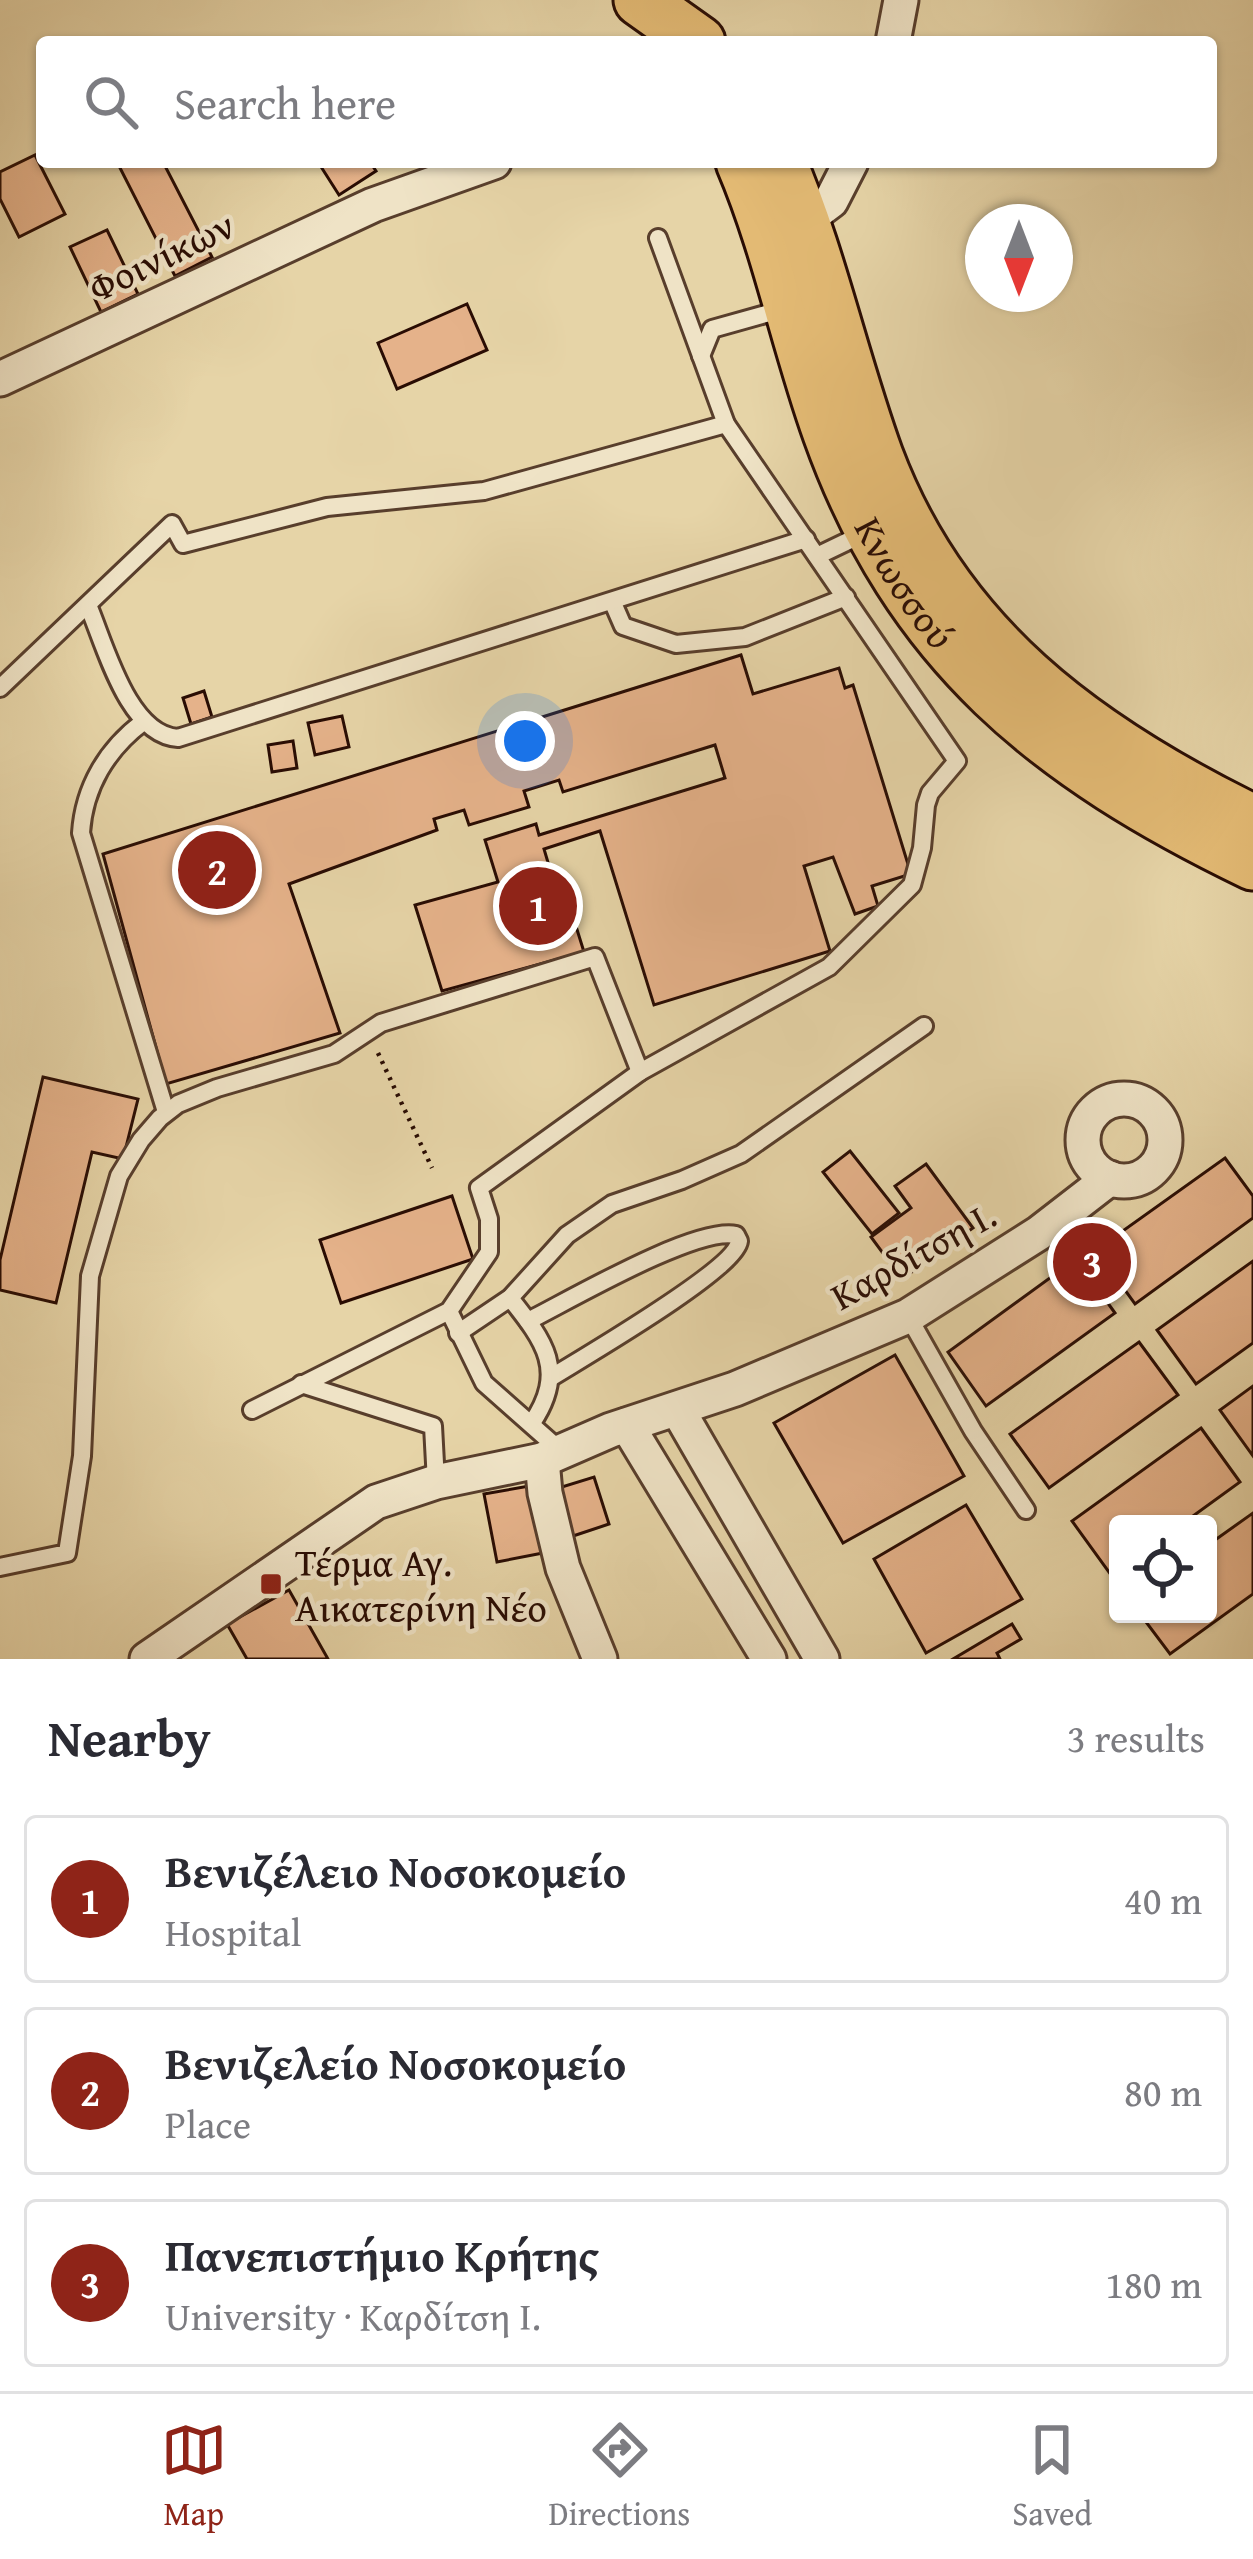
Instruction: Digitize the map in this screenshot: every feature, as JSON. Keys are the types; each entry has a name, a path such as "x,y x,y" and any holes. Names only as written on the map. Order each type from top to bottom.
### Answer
{"main road":[{"path":"598,0 637,36"},
{"path":"640,0 691,36"},
{"name":"Κνωσσού","path":"744,168 829,433 870,530 935,631 966,670 1019,720 1101,782 1253,864"},
{"name":"Κνωσσού","path":"782,168 885,476 919,544 958,602 1006,659 1073,715 1150,767 1253,820"}],"street":[{"path":"894,36 901,0"},
{"name":"Φοινίκων","path":"0,379 358,212 478,168"},
{"path":"803,222 831,201 847,168"},
{"name":"Καρδίτση Ι.","path":"146,1659 362,1510 393,1494 552,1456 908,1316 1039,1233 1110,1178 1142,1178 1162,1158 1165,1130 1150,1106 1111,1100 1090,1116 1084,1128 1085,1155 1092,1167 1110,1178"},
{"path":"678,1410 822,1659"},
{"path":"627,1426 769,1659"},
{"path":"552,1456 545,1493 563,1568 600,1659"}],"lane":[{"path":"252,1410 449,1311 490,1252 489,1219 479,1188 640,1072 830,967 912,885 930,793 957,761 726,424 658,238"},
{"path":"701,356 712,329 789,307"},
{"path":"0,688 172,524 183,544 327,507 484,490 726,424"},
{"path":"818,556 870,530"},
{"path":"88,605 143,722 161,736 188,736 806,539"},
{"path":"613,603 623,626 676,644 745,637 846,598"},
{"path":"143,722 106,756 81,833 166,1112"},
{"path":"0,1567 67,1553 82,1456 91,1276 119,1176 166,1112 217,1088 334,1054 381,1023 595,957 640,1072"},
{"path":"458,1333 509,1298 567,1235 612,1204 741,1154 924,1026"},
{"path":"528,1322 645,1262 719,1232 736,1235 739,1241 733,1256 688,1290 552,1377"},
{"path":"509,1298 548,1353 552,1377 546,1402 532,1423"},
{"path":"449,1311 484,1383 532,1423 552,1456"},
{"path":"908,1316 1026,1510"},
{"path":"301,1384 433,1426 436,1482"}],"path":[{"path":"367,1031 432,1168"}],"building":[{"path":"35,155 36,168 42,168 65,214 19,237 0,199 0,172"},
{"path":"120,168 166,168 212,257 175,276"},
{"path":"322,168 374,168 376,171 339,195"},
{"path":"107,230 138,294 101,312 70,247"},
{"path":"467,304 487,350 397,389 378,343"},
{"path":"741,655 753,694 839,668 845,688 853,685 911,874 872,886 878,906 855,914 833,857 804,866 830,951 654,1005 600,831 544,849 552,876 560,875 584,952 442,991 415,905 498,882 485,840 536,824 539,835 725,778 715,745 563,792 559,780 524,791 529,807 469,825 464,810 434,819 437,830 289,884 340,1033 166,1084 103,854"},
{"path":"204,691 212,717 191,724 183,698"},
{"path":"342,716 349,747 315,755 308,723"},
{"path":"293,741 297,768 272,772 268,745"},
{"path":"43,1077 138,1099 123,1159 92,1152 56,1303 0,1290 0,1260"},
{"path":"850,1151 899,1213 872,1234 823,1172"},
{"path":"1225,1158 1253,1196 1253,1218 1135,1304 1096,1250"},
{"path":"926,1164 973,1228 902,1279 871,1237 911,1208 895,1186"},
{"path":"452,1196 473,1259 341,1303 320,1240"},
{"path":"1076,1259 1115,1313 986,1406 948,1352"},
{"path":"1253,1261 1253,1343 1196,1384 1157,1330"},
{"path":"1139,1342 1178,1395 1049,1488 1010,1434"},
{"path":"895,1355 964,1476 843,1543 774,1423"},
{"path":"1253,1386 1253,1456 1220,1410"},
{"path":"1201,1428 1240,1482 1194,1515 1109,1515 1109,1572 1072,1521"},
{"path":"594,1477 609,1524 567,1538 552,1490"},
{"path":"535,1485 548,1552 497,1562 484,1494"},
{"path":"966,1505 1022,1599 926,1653 874,1559"},
{"path":"1253,1513 1253,1594 1217,1620 1217,1539"},
{"path":"289,1590 328,1659 247,1659 227,1624"},
{"path":"1147,1623 1213,1623 1170,1654"},
{"path":"1012,1624 1021,1639 997,1653 1000,1659 953,1659"}],"place":[{"name":"Βενιζελείο Νοσοκομείο","path":"217,870"},
{"name":"Βενιζέλειο Νοσοκομείο","path":"538,906"},
{"name":"Πανεπιστήμιο Κρήτης","path":"1092,1262"},
{"name":"Τέρμα Αγ. Αικατερίνη Νέο","path":"271,1584"}]}
